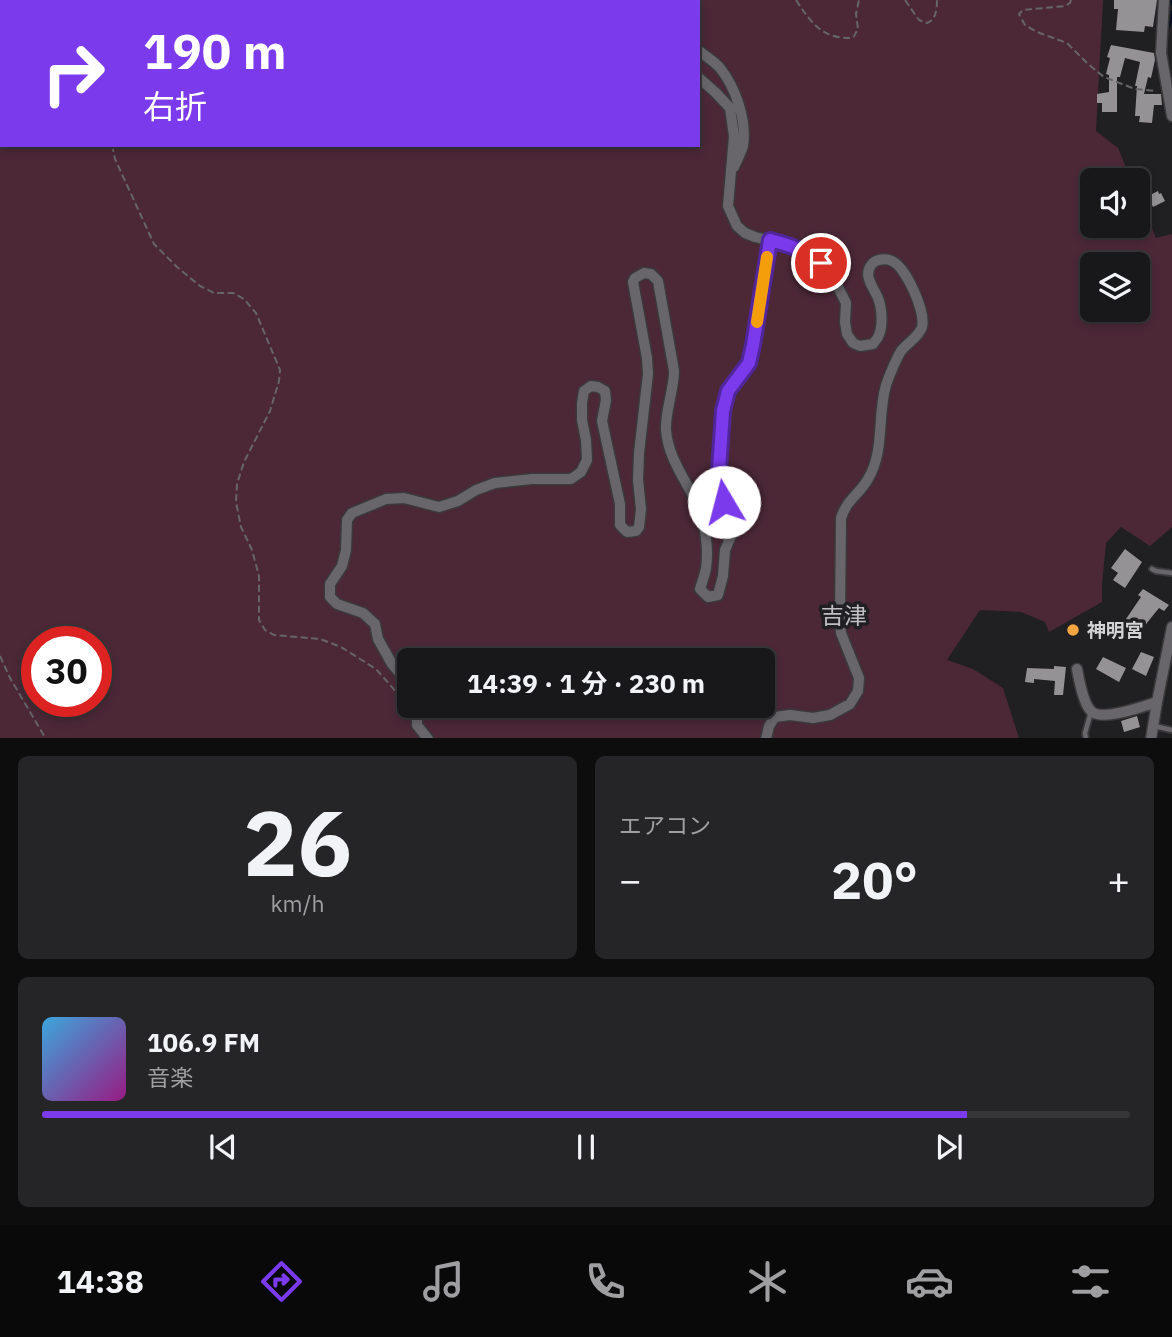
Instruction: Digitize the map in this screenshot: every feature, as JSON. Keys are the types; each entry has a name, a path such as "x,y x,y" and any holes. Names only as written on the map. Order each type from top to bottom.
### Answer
{"street":[{"path":"1164,0 1161,52 1172,116"},
{"path":"700,52 720,68 742,111 743,149 731,173"},
{"path":"700,79 730,108 734,136 728,206 737,226 745,233 809,253 832,275 846,303 847,334 853,343 860,346 873,344 879,335 880,305 868,272 876,261 891,261 899,266 922,313 922,326 902,351 886,388 874,465 868,480 845,506 841,518 839,618 841,633 859,678 858,691 850,704 830,715 813,718 790,715 775,718 769,726 766,738"},
{"path":"397,670 378,639 375,624 363,613 337,604 330,597 330,584 342,566 346,550 347,520 352,513 386,499 404,498 439,507 495,483 571,479 581,472 587,460 582,403 584,391 591,386 606,391 602,421 620,504 620,525 627,532 636,531 639,527 639,453 648,374 633,282 644,273 651,274 658,281 674,371 666,429 673,458 697,505 706,546 706,567 700,589 708,597 718,595 725,550 732,534 719,487 723,411 728,391 749,363 770,240"},
{"path":"1151,738 1172,627"},
{"path":"1077,669 1083,694 1091,711 1097,715 1118,713 1157,702"},
{"path":"417,718 417,725 428,738"}],"lane":[{"path":"1152,569 1172,573"},
{"path":"1086,738 1091,711"},
{"path":"1154,725 1172,730"}],"path":[{"path":"796,0 811,22 824,33 839,38 853,38 858,29 856,14 859,0"},
{"path":"905,0 919,20 927,23 935,16 937,0"},
{"path":"1071,0 1065,6 1023,10 1019,15 1026,25 1037,32 1068,43 1087,64 1104,77 1135,89 1168,92"},
{"path":"112,147 115,159 155,244 200,286 214,293 233,293 244,299 257,313 280,370 270,411 244,462 237,484 236,502 241,527 252,550 259,576 260,620 265,631 274,635 320,639 341,647 376,669 397,693"},
{"path":"0,656 10,678 47,738"}],"shaded area":[{"path":"700,0 1103,0 1096,131 1118,148 1126,168 1080,168 1080,238 1150,238 1150,224 1156,238 1172,234 1172,527 1150,546 1121,527 1106,543 1102,602 1049,632 1045,622 1021,612 980,610 947,660 973,669 1003,688 1019,738 0,738 0,147 700,147"}],"building":[{"path":"1114,0 1157,0 1153,27 1145,26 1144,32 1116,30 1118,9 1114,9"},
{"path":"1111,45 1154,53 1151,78 1148,77 1144,94 1161,94 1162,105 1154,105 1152,123 1139,122 1140,116 1135,116 1135,86 1140,62 1125,58 1120,77 1117,77 1117,112 1102,112 1102,103 1097,103 1097,94 1109,92 1109,75 1106,74"},
{"path":"1158,191 1165,201 1153,207 1150,195"},
{"path":"1125,549 1142,562 1125,588 1113,580 1118,573 1111,568"},
{"path":"1143,589 1169,605 1164,611 1159,608 1142,629 1126,619 1141,597 1138,595"},
{"path":"1141,652 1154,657 1146,676 1132,669"},
{"path":"1103,657 1126,668 1119,682 1096,669"},
{"path":"1054,666 1066,667 1063,695 1054,695 1055,681 1034,679 1034,683 1025,682 1027,668 1054,669"},
{"path":"1137,716 1140,727 1124,732 1121,721"}],"waterway":[{"path":"1171,0 1172,4"},
{"path":"1166,32 1172,12"}],"slow traffic":[{"path":"757,322 767,257"}],"place":[{"name":"神明宮","path":"1073,630"}],"district":[{"name":"吉津","path":"844,615"}],"route":[{"path":"724,502 719,487 723,411 728,391 749,363 770,240 809,253 821,263"}]}
